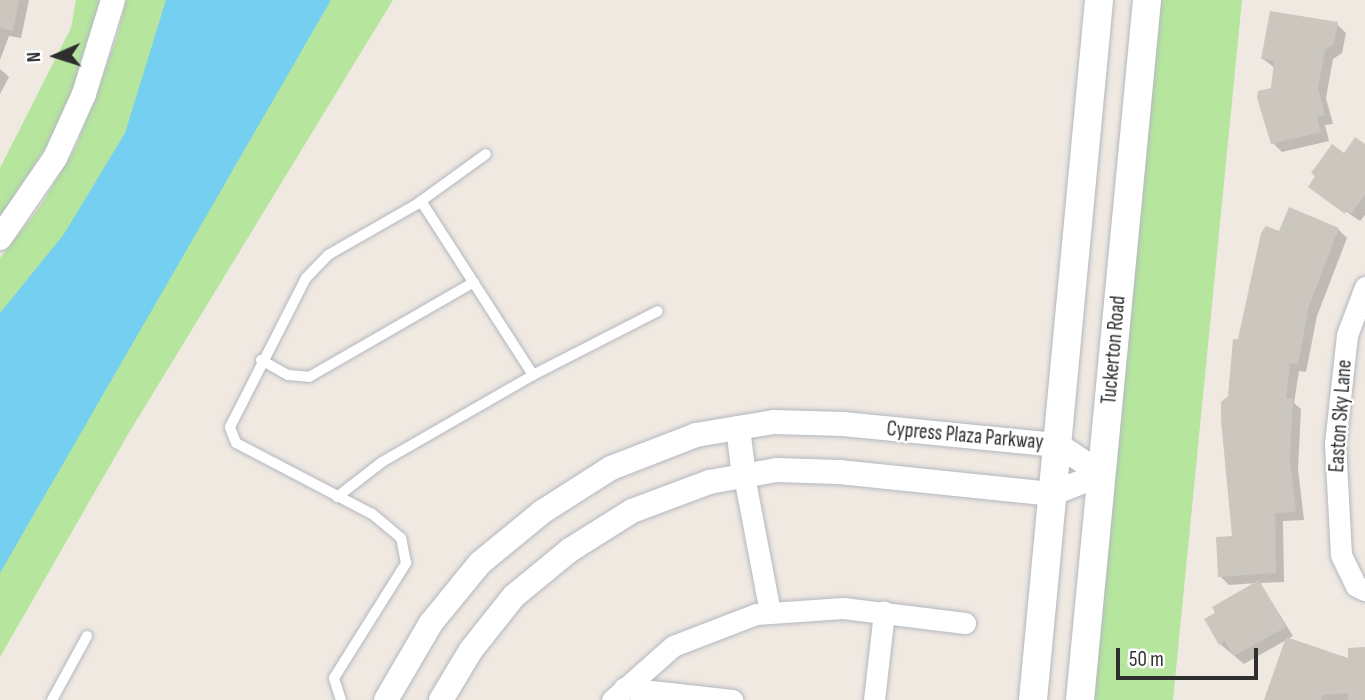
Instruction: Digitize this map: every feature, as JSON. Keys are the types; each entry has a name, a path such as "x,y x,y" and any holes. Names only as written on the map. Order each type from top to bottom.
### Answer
{"main road":[{"path":"1033,700 1099,0"},
{"name":"Tuckerton Road","path":"1080,700 1147,0"}],"street":[{"path":"0,238 55,158 84,94 113,0"},
{"name":"Easton Sky Lane","path":"1361,588 1341,555 1335,444 1347,335 1365,287"},
{"name":"Cypress Plaza Parkway","path":"386,700 431,623 480,563 541,512 611,468 696,435 774,422 843,424 1058,445 1102,474"},
{"path":"738,428 744,476 771,612"},
{"path":"441,700 471,650 514,596 569,551 632,512 709,482 777,470 839,472 1051,494 1102,474"},
{"path":"618,694 673,646 771,612 843,608 965,623"},
{"path":"874,700 884,612"},
{"path":"618,694 732,700"}],"lane":[{"path":"340,699 334,678 406,564 401,538 372,514 236,443 230,427 261,359 306,278 328,255 421,201 486,154"},
{"path":"421,201 533,375"},
{"path":"261,359 288,375 309,377 474,282"},
{"path":"337,497 382,463 533,375 658,312"},
{"path":"52,700 87,636"}],"green space":[{"path":"76,0 101,0 74,89 51,139 0,218 0,168 71,28"},
{"path":"126,0 393,0 127,436 0,657 0,258 39,208 76,147 117,37"},
{"path":"1160,0 1242,0 1173,700 1093,700"}],"water":[{"path":"166,0 331,0 0,573 0,313 64,234 125,133"}],"building":[{"path":"0,0 19,0 13,31 0,28"},
{"path":"1270,11 1338,22 1334,44 1325,50 1318,88 1325,115 1317,117 1321,132 1271,144 1257,98 1258,91 1271,88 1274,61 1261,59"},
{"path":"1355,137 1365,144 1365,195 1351,214 1346,210 1345,214 1308,187 1315,176 1311,173 1332,144 1344,153"},
{"path":"1289,207 1339,228 1309,306 1298,364 1290,363 1286,398 1293,398 1290,459 1296,512 1275,513 1276,573 1218,577 1216,537 1232,536 1221,402 1228,396 1233,339 1238,339 1261,233 1266,226 1279,231"},
{"path":"1259,580 1286,627 1234,656 1225,641 1219,645 1204,619 1215,613 1212,607"},
{"path":"1286,637 1348,658 1348,648 1365,647 1365,700 1348,700 1348,693 1323,695 1321,700 1264,700"}]}
